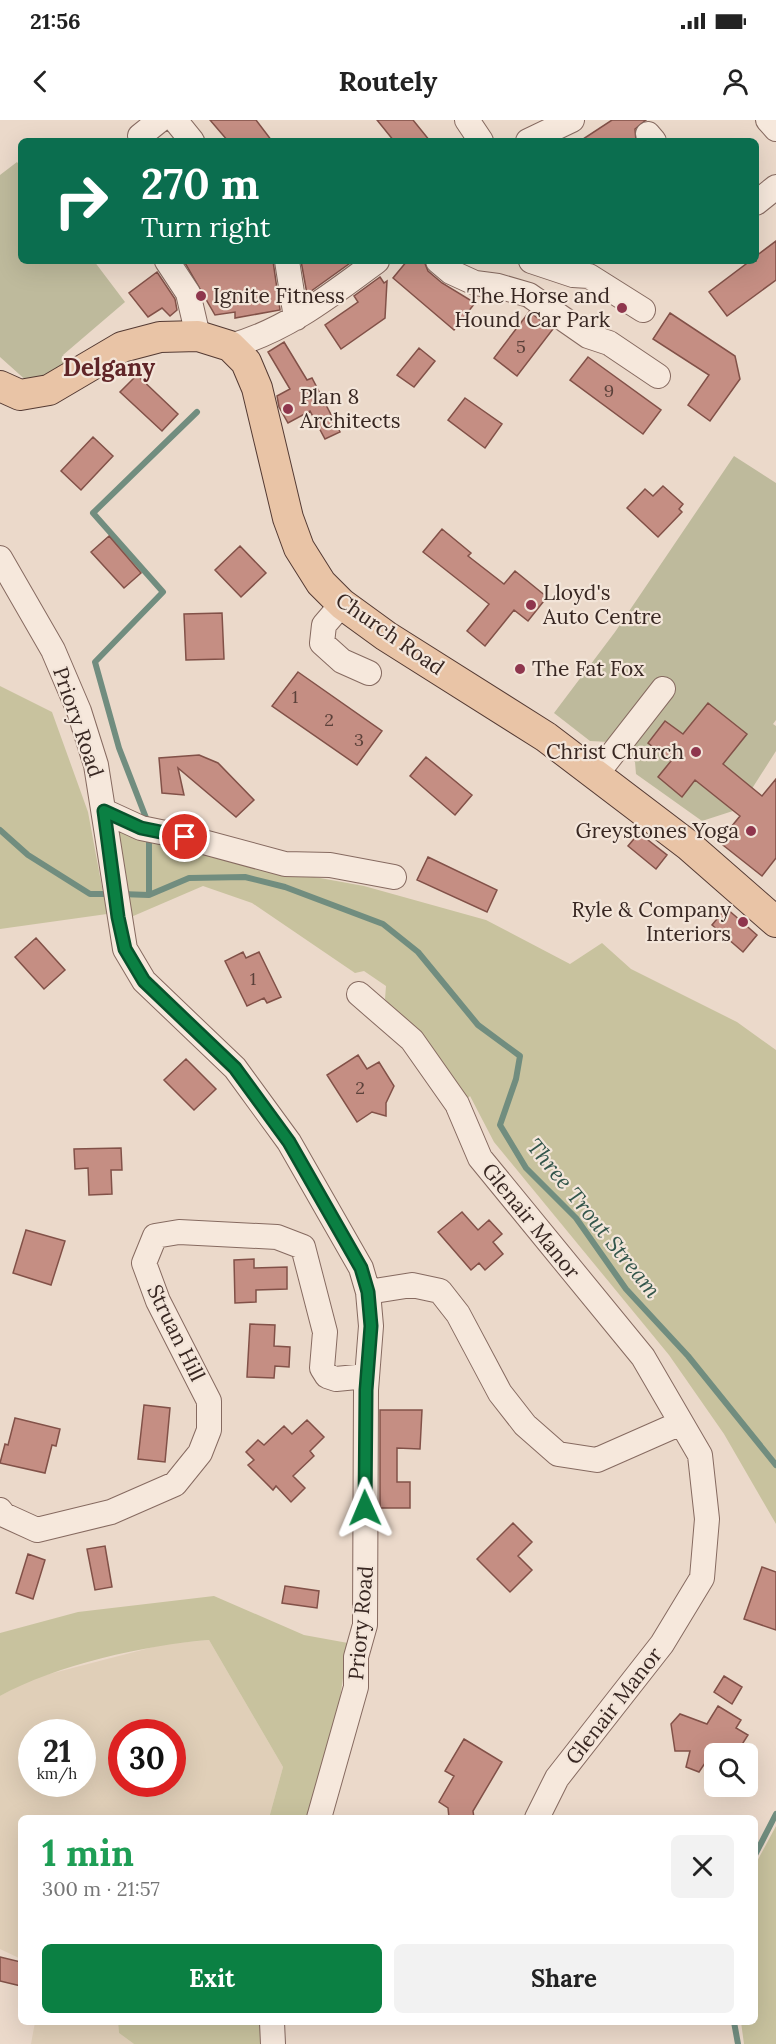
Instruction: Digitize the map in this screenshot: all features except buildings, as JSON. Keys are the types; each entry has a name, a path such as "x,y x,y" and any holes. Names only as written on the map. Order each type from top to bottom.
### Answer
{"main road":[{"path":"0,386 20,395 49,390 122,347 160,337 198,336 230,346"},
{"name":"Church Road","path":"230,346 246,362 257,388 288,518 299,548 321,583 342,604 386,636 546,737 688,845 776,922"}],"street":[{"path":"140,136 160,120"},
{"path":"175,120 190,138"},
{"path":"467,120 479,138"},
{"path":"534,138 572,120"},
{"path":"768,120 776,129"},
{"path":"169,264 188,293 198,336"},
{"path":"287,264 296,318"},
{"path":"230,346 257,339 296,318 373,264"},
{"path":"442,264 452,272 475,283 498,286 529,295 588,336 609,343 658,376"},
{"path":"540,264 573,275 589,276 643,310"},
{"name":"Priory Road","path":"0,558 53,650 79,711 96,765 118,917 125,949 144,981 235,1068 289,1142 361,1268 368,1292 371,1326 367,1376 365,1625 356,1657 356,1687 320,1815"},
{"path":"342,604 324,625 322,643 342,661 369,673"},
{"path":"597,775 663,689"},
{"path":"104,811 150,830 285,864 330,865 394,877"},
{"name":"Glenair Manor","path":"359,994 412,1040 457,1104 480,1158 643,1357 700,1455 707,1519 702,1578 662,1644 557,1778 538,1815"},
{"name":"Struan Hill","path":"0,1510 4,1515 37,1530 111,1512 175,1484 200,1453 208,1430 209,1401 158,1301 144,1263 155,1236 179,1232 277,1237 303,1247 325,1332 322,1368 327,1376 336,1380 367,1376"},
{"path":"368,1292 412,1285 440,1291 458,1314 500,1393 525,1425 558,1454 597,1460 681,1424"},
{"path":"272,2025 273,2044"}],"shaded area":[{"path":"18,163 18,264 96,264 125,302 63,355 71,366 29,383 0,357 0,175"},
{"path":"734,456 776,483 776,720 773,724 776,726 776,751 739,809 702,821 636,774 635,762 609,742 590,741 554,713 615,632"},
{"path":"0,686 52,712 88,812 107,914 0,929"},
{"path":"114,832 158,837 309,876 364,886 486,920 570,964 602,943 631,969 737,1022 776,1050 776,1524 724,1434 669,1355 494,1142 470,1096 462,1104 455,1090 385,999 386,986 364,971 355,973 252,903 203,886 131,917"},
{"path":"214,1596 304,1635 348,1643 340,1699 308,1815 270,1815 283,1767 209,1640 158,1646 102,1658 47,1675 0,1696 0,1633 78,1612"},
{"path":"209,1640 283,1767 270,1815 18,1815 18,1958 0,1949 0,1696 30,1679 165,1644"},
{"path":"776,1826 776,2044 744,2044 741,2025 758,2025 758,1859"},
{"path":"34,2025 118,2025 119,2033 134,2044 31,2044"},
{"path":"118,2025 262,2025 263,2044 134,2044 119,2033"}],"waterway":[{"path":"148,823 119,748 95,662 163,592 93,513 197,412"},
{"name":"Three Trout Stream","path":"0,830 28,855 90,894 110,894"},
{"path":"149,833 149,895"},
{"name":"Three Trout Stream","path":"121,894 149,895 189,878 245,877 285,887 383,924 418,952 478,1025 520,1056 516,1079 500,1125 526,1168 576,1218 626,1289 688,1356 776,1465"},
{"name":"Three Trout Stream","path":"758,1849 776,1814"},
{"name":"Three Trout Stream","path":"735,2025 738,2044"}],"place":[{"name":"Ignite Fitness","path":"201,296"},
{"name":"The Horse and Hound Car Park","path":"622,308"},
{"name":"Plan 8 Architects","path":"288,409"},
{"name":"Lloyd's Auto Centre","path":"531,605"},
{"name":"The Fat Fox","path":"520,669"},
{"name":"Christ Church","path":"696,752"},
{"name":"Greystones Yoga","path":"751,831"},
{"name":"Ryle & Company Interiors","path":"743,922"}],"district":[{"name":"Delgany","path":"109,368"}],"route":[{"path":"185,837 141,828 104,811 118,917 125,949 144,981 235,1068 289,1142 361,1268 368,1292 371,1326 366,1390 365,1508"}]}
